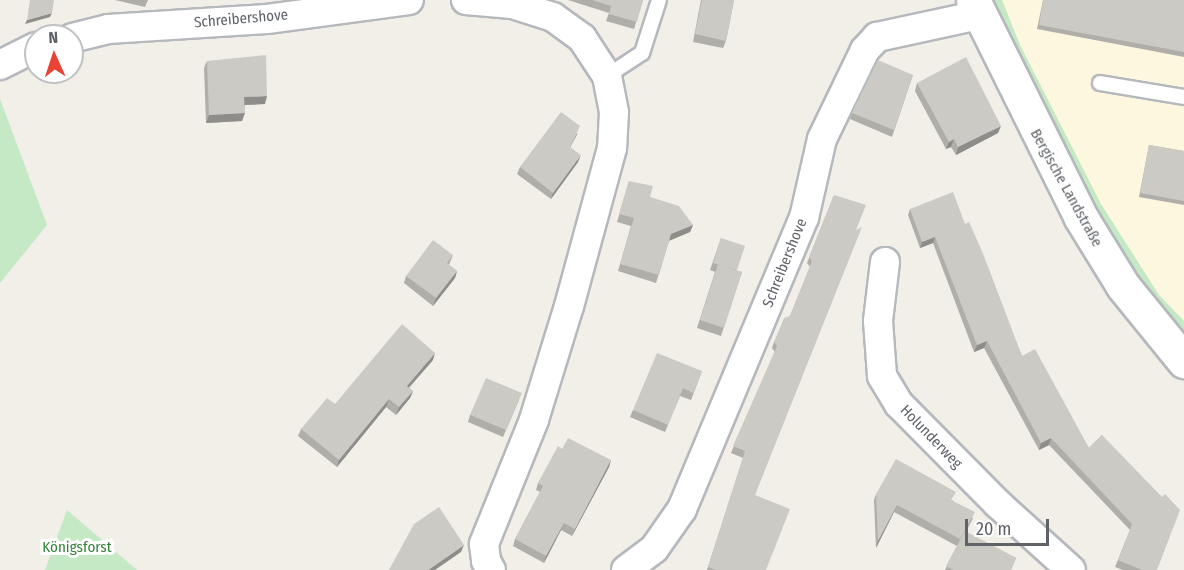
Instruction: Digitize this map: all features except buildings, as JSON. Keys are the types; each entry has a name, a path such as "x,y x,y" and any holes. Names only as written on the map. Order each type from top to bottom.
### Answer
{"main road":[{"name":"Bergische Landstraße","path":"976,8 1080,216 1128,294 1184,361"}],"street":[{"name":"Schreibershove","path":"84,35 108,29 267,19 410,0"},
{"path":"466,0 512,4 553,16 582,38 607,76 614,112 612,148 534,420 487,535 486,561 492,570"},
{"name":"Schreibershove","path":"626,570 654,549 682,509 804,218 822,139 864,50 878,37 976,8"},
{"path":"0,65 24,54"},
{"name":"Holunderweg","path":"885,262 878,321 882,376 899,404 998,504 1071,570"}],"lane":[{"path":"607,76 642,53 659,0"},
{"path":"1100,83 1184,97"}],"shaded area":[{"path":"1002,0 1184,0 1184,321 1159,295 1100,203 1020,45"}],"green space":[{"path":"988,0 1002,0 1020,45 1101,204 1159,295 1184,321 1184,340 1158,310 1092,210"},
{"path":"0,99 47,225 0,283"},
{"name":"Königsforst","path":"67,510 137,570 45,570"}]}
